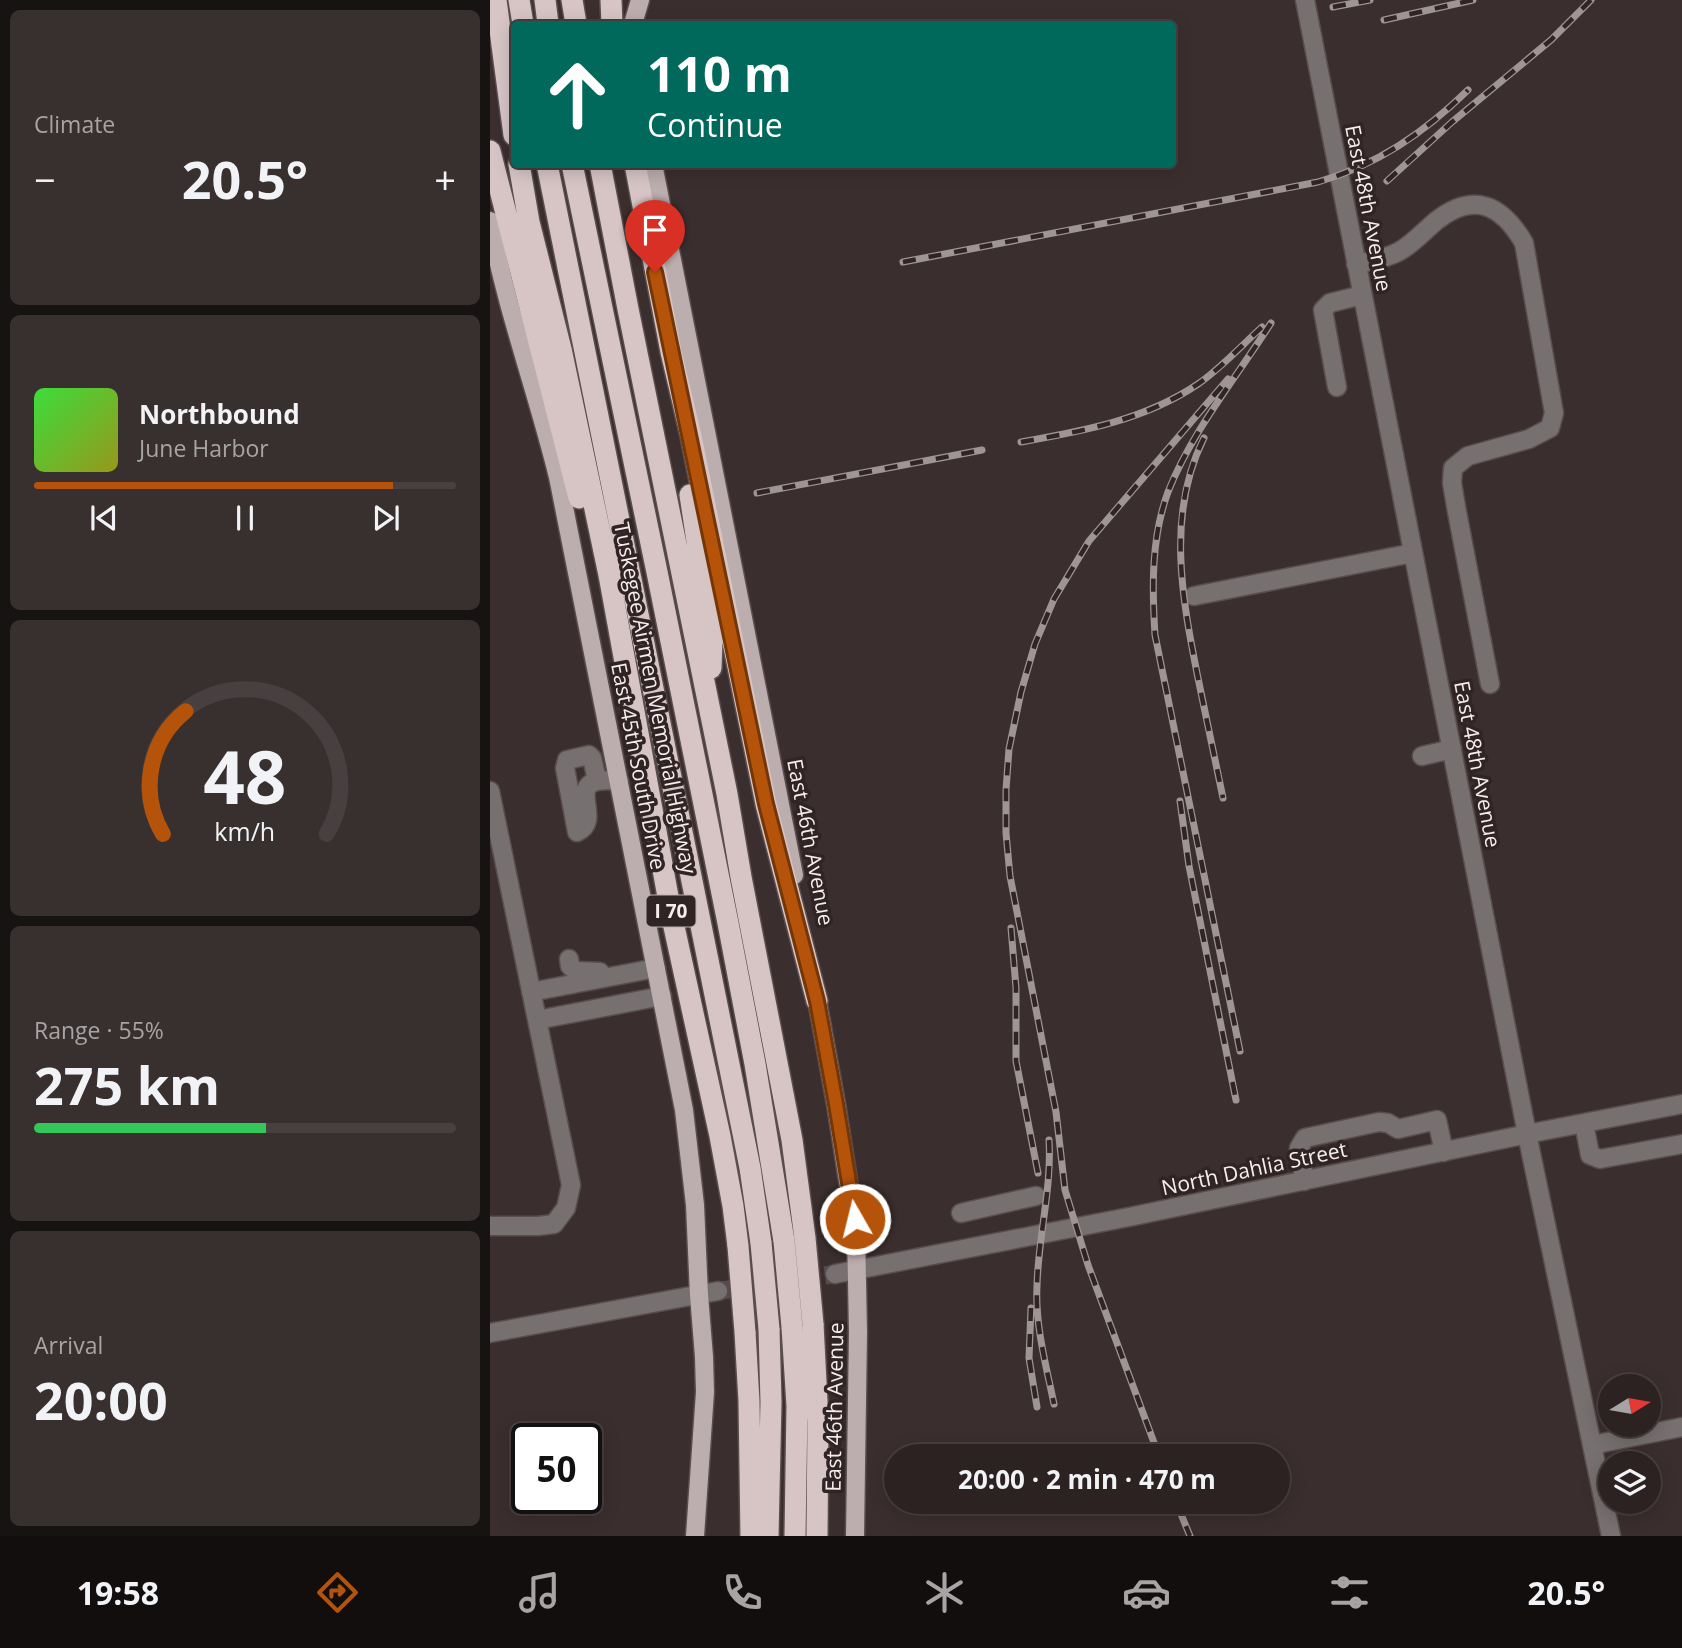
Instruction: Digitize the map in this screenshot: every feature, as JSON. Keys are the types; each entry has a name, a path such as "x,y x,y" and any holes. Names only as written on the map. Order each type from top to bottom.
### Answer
{"highway":[{"path":"496,0 511,112"},
{"path":"519,0 522,21"},
{"path":"545,0 548,21"},
{"path":"572,0 576,21"},
{"path":"611,0 612,21"},
{"path":"490,151 582,512 609,575"},
{"name":"Tuskegee Airmen Memorial Highway","path":"520,168 529,222 561,349 609,575 671,913 729,1183 738,1246 745,1332 751,1536"},
{"path":"548,168 750,1168 761,1243 769,1329 771,1402 768,1536"},
{"path":"573,168 755,1064 813,1324 818,1421 817,1536"},
{"path":"601,168 711,708 792,1140 795,1240 792,1326 797,1406 795,1536"},
{"path":"636,168 671,352 766,804 817,1001"},
{"path":"671,352 712,640 711,708"}],"main road":[{"path":"634,21 640,0"},
{"name":"East 46th Avenue","path":"654,168 807,941 851,1191 858,1270 855,1536"},
{"name":"East 45th South Drive","path":"490,222 510,313 542,414 558,477 684,1110 697,1233 705,1392 695,1536"}],"street":[{"name":"East 48th Avenue","path":"1305,0 1527,1134 1610,1536"},
{"path":"1356,264 1400,252 1438,219 1459,207 1480,204 1498,210 1514,226 1524,243 1554,413 1550,428 1529,439 1468,456 1453,467 1452,483 1490,684"},
{"path":"1337,387 1323,310 1329,303 1362,295"},
{"path":"1194,596 1413,553"},
{"path":"1422,755 1452,749"},
{"path":"597,780 593,758 589,755 578,755 567,760 565,768 578,832 584,829 587,823 587,788 597,780 619,781"},
{"path":"490,791 570,1178 570,1198 559,1218 551,1225 490,1226"},
{"path":"569,959 572,969 579,973 624,974"},
{"path":"531,992 656,968"},
{"path":"624,974 629,1002"},
{"path":"537,1020 662,996"},
{"name":"North Dahlia Street","path":"835,1274 1682,1104"},
{"path":"1305,1181 1299,1148 1305,1138 1379,1122 1388,1123 1398,1129 1437,1120 1444,1152"},
{"path":"1584,1124 1590,1155 1600,1159 1682,1144"},
{"path":"961,1213 1036,1196"},
{"path":"490,1333 718,1292"},
{"path":"1592,1446 1682,1427"}],"tunnel":[{"path":"718,1291 835,1274"}],"railway":[{"path":"1333,7 1370,0"},
{"path":"1384,20 1473,0"},
{"path":"1387,181 1452,122 1551,40 1591,0"},
{"path":"903,262 1318,182 1360,167 1399,146 1468,90"},
{"path":"1240,1051 1155,635 1154,563 1162,509 1178,469 1202,426 1271,323"},
{"path":"1021,442 1090,428 1157,407 1206,378 1262,327"},
{"path":"1155,1444 1088,1265 1065,1190 1056,1112 1010,876 1006,790 1009,749 1021,692 1035,644 1054,599 1089,541 1228,379"},
{"path":"1204,438 1192,467 1185,496 1181,556 1192,648 1223,798"},
{"path":"757,493 982,450"},
{"path":"1180,801 1189,866 1236,1100"},
{"path":"1011,928 1016,988 1016,1061 1038,1173"},
{"path":"1049,1140 1049,1177 1038,1268 1037,1301 1042,1345 1054,1404"},
{"path":"1031,1308 1029,1358 1037,1407"},
{"path":"1181,1514 1190,1536"}],"route":[{"path":"655,272 766,804 817,1001 855,1219"}]}
